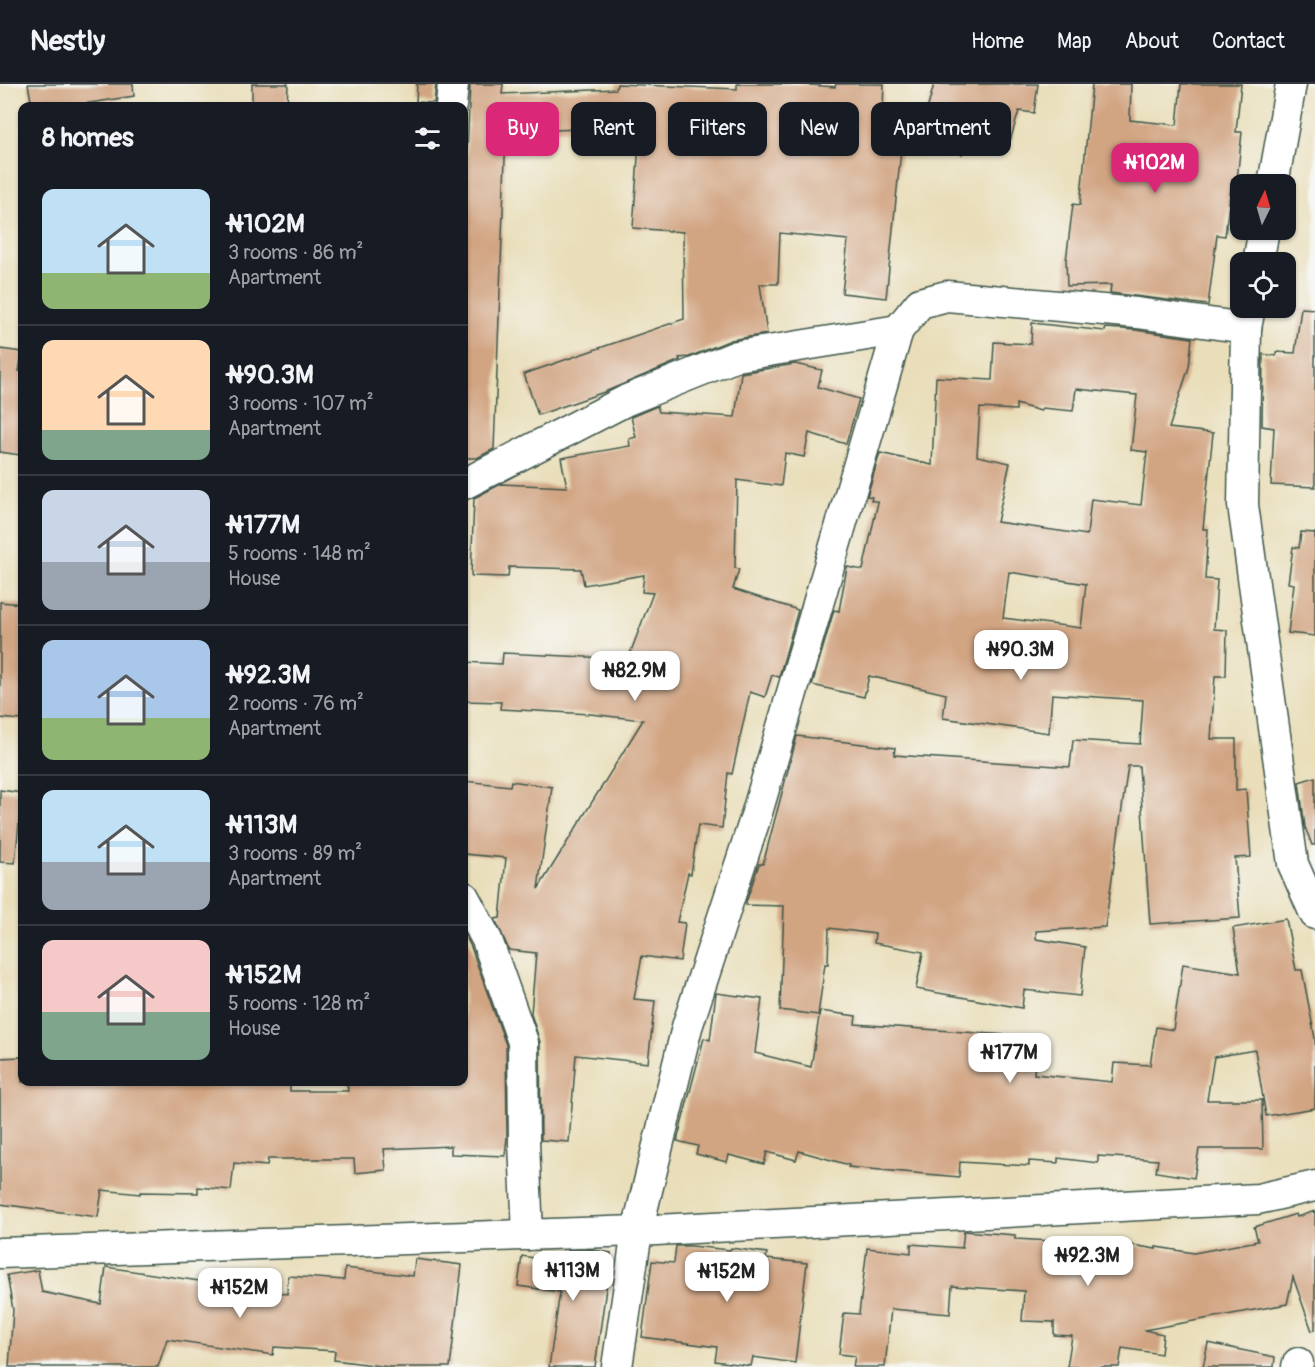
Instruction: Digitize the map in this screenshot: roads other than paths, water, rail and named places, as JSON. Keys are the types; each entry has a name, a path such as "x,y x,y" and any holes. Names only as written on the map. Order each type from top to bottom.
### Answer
{"street":[{"path":"451,102 453,84"},
{"path":"1275,174 1291,84"},
{"path":"617,1367 637,1231 687,1027 756,816 898,330 921,303 947,296 1137,313 1230,317"},
{"path":"1248,318 1243,505 1293,864 1315,914"},
{"path":"468,482 627,400 737,356 898,330"},
{"path":"468,904 487,940 524,1042 524,1142 528,1235"},
{"path":"0,1253 637,1231 1258,1199 1315,1186"}]}
